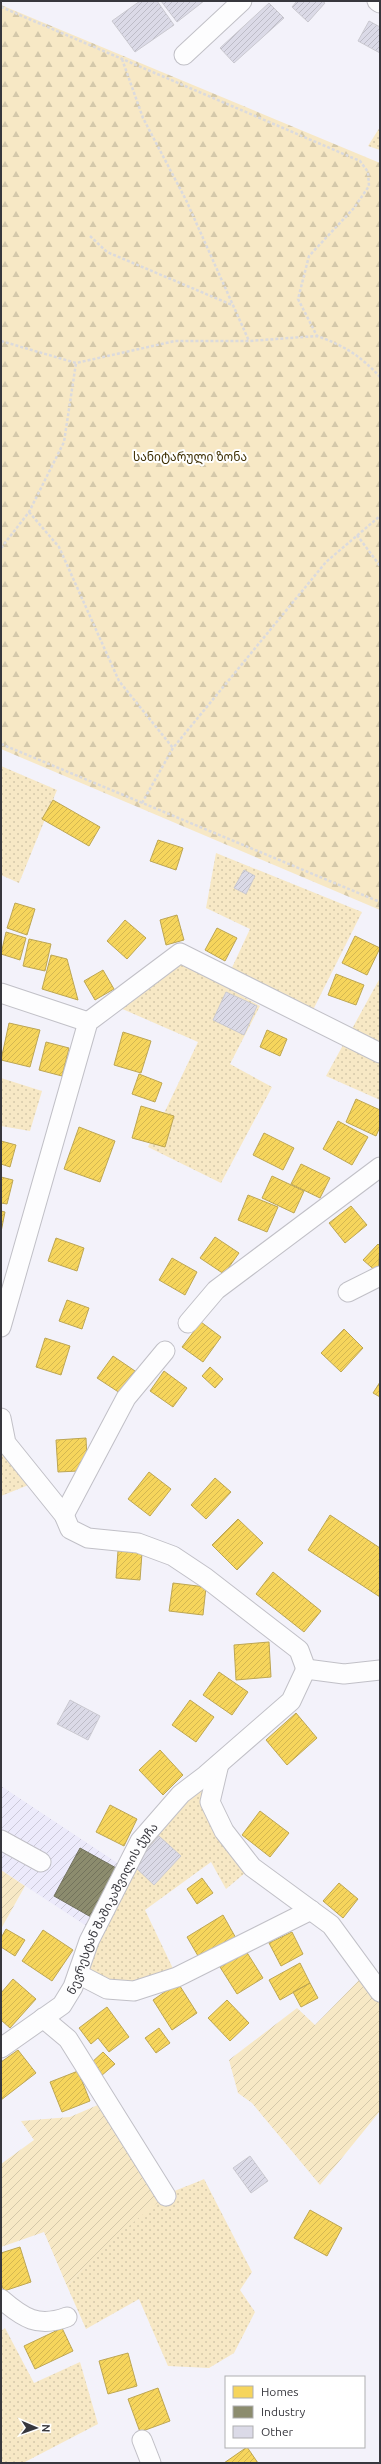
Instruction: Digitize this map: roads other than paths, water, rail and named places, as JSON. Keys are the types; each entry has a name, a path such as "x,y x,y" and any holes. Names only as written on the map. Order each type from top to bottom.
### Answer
{"street":[{"path":"184,55 242,1"},
{"path":"1,1327 88,1022 180,953 380,1053"},
{"path":"1,993 88,1022"},
{"path":"188,1323 216,1290 380,1167"},
{"path":"348,1292 380,1276"},
{"path":"64,1515 126,1398 165,1351"},
{"path":"2,1423 6,1443 64,1515 70,1529 78,1535 88,1538 138,1542 173,1556 206,1578 299,1650 306,1669 344,1674 380,1670"},
{"name":"ნევრესტან შაშიკაშვილის ქუჩა","path":"1,2048 62,2005 73,1987 88,1942 140,1841 181,1794 219,1764 291,1702 306,1669"},
{"path":"219,1764 210,1802 224,1831 252,1867 331,1925 380,1992"},
{"path":"1,1840 41,1862"},
{"path":"78,1974 107,1989 134,1991 177,1977 311,1910"},
{"path":"43,2018 68,2039 166,2196"},
{"path":"1,2299 21,2317 52,2322 67,2317"},
{"path":"142,2440 151,2463"}],"park label":[{"name":"სანიტარული ზონა","path":"190,456"}]}
